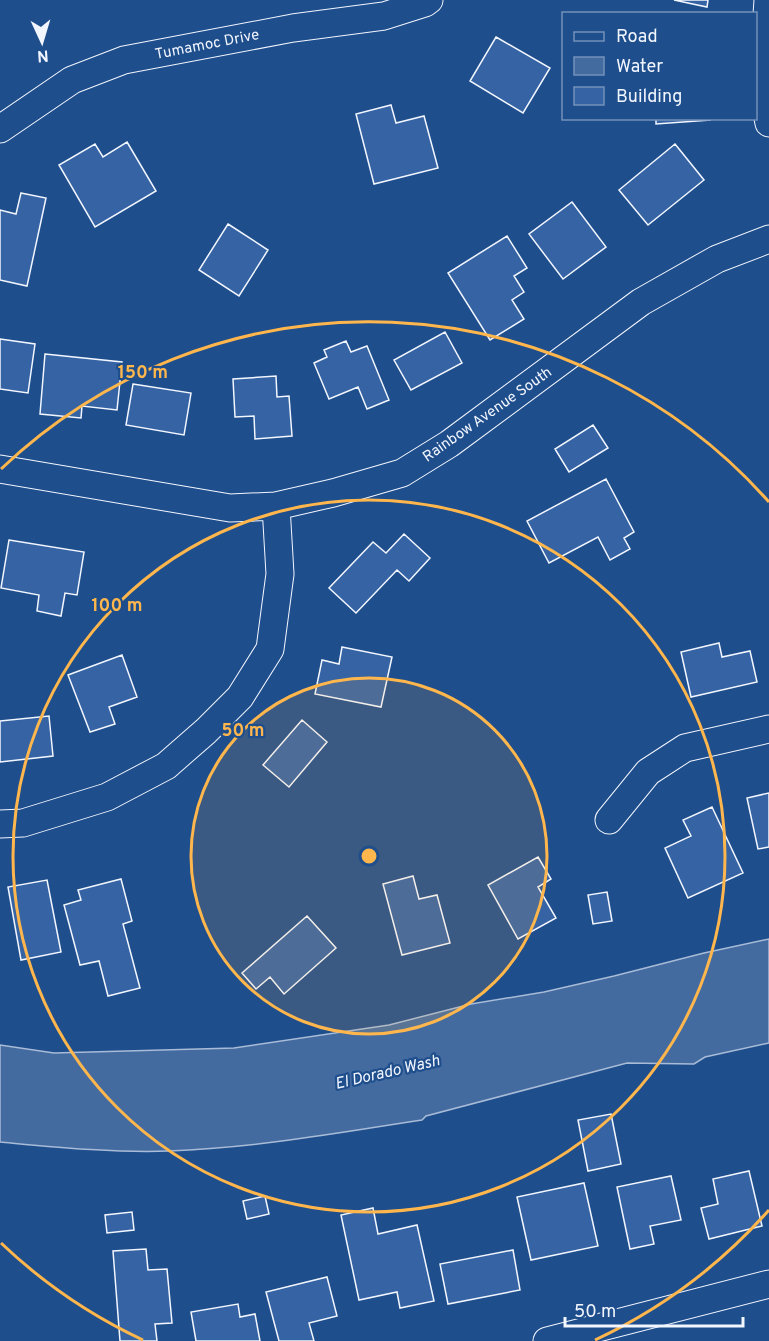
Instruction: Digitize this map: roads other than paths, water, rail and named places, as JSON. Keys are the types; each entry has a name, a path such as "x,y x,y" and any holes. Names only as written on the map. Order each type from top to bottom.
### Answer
{"street":[{"name":"Tumamoc Drive","path":"0,129 72,80 124,60 293,28 384,16 429,0"},
{"path":"768,0 762,89 769,123"},
{"name":"Rainbow Avenue South","path":"0,470 230,508 276,506 333,493 402,473 449,444 641,302 717,259 769,239"},
{"path":"0,824 23,823 107,797 166,766 240,697 270,649 280,574 276,506"},
{"path":"609,820 648,772 685,748 769,729"},
{"path":"547,1341 769,1284"}],"water":[{"name":"El Dorado Wash","path":"769,939 769,1043 705,1057 694,1064 627,1063 426,1116 422,1120 264,1143 201,1149 127,1151 0,1142 0,1045 54,1053 234,1048 389,1025 471,1004 544,992"}]}
